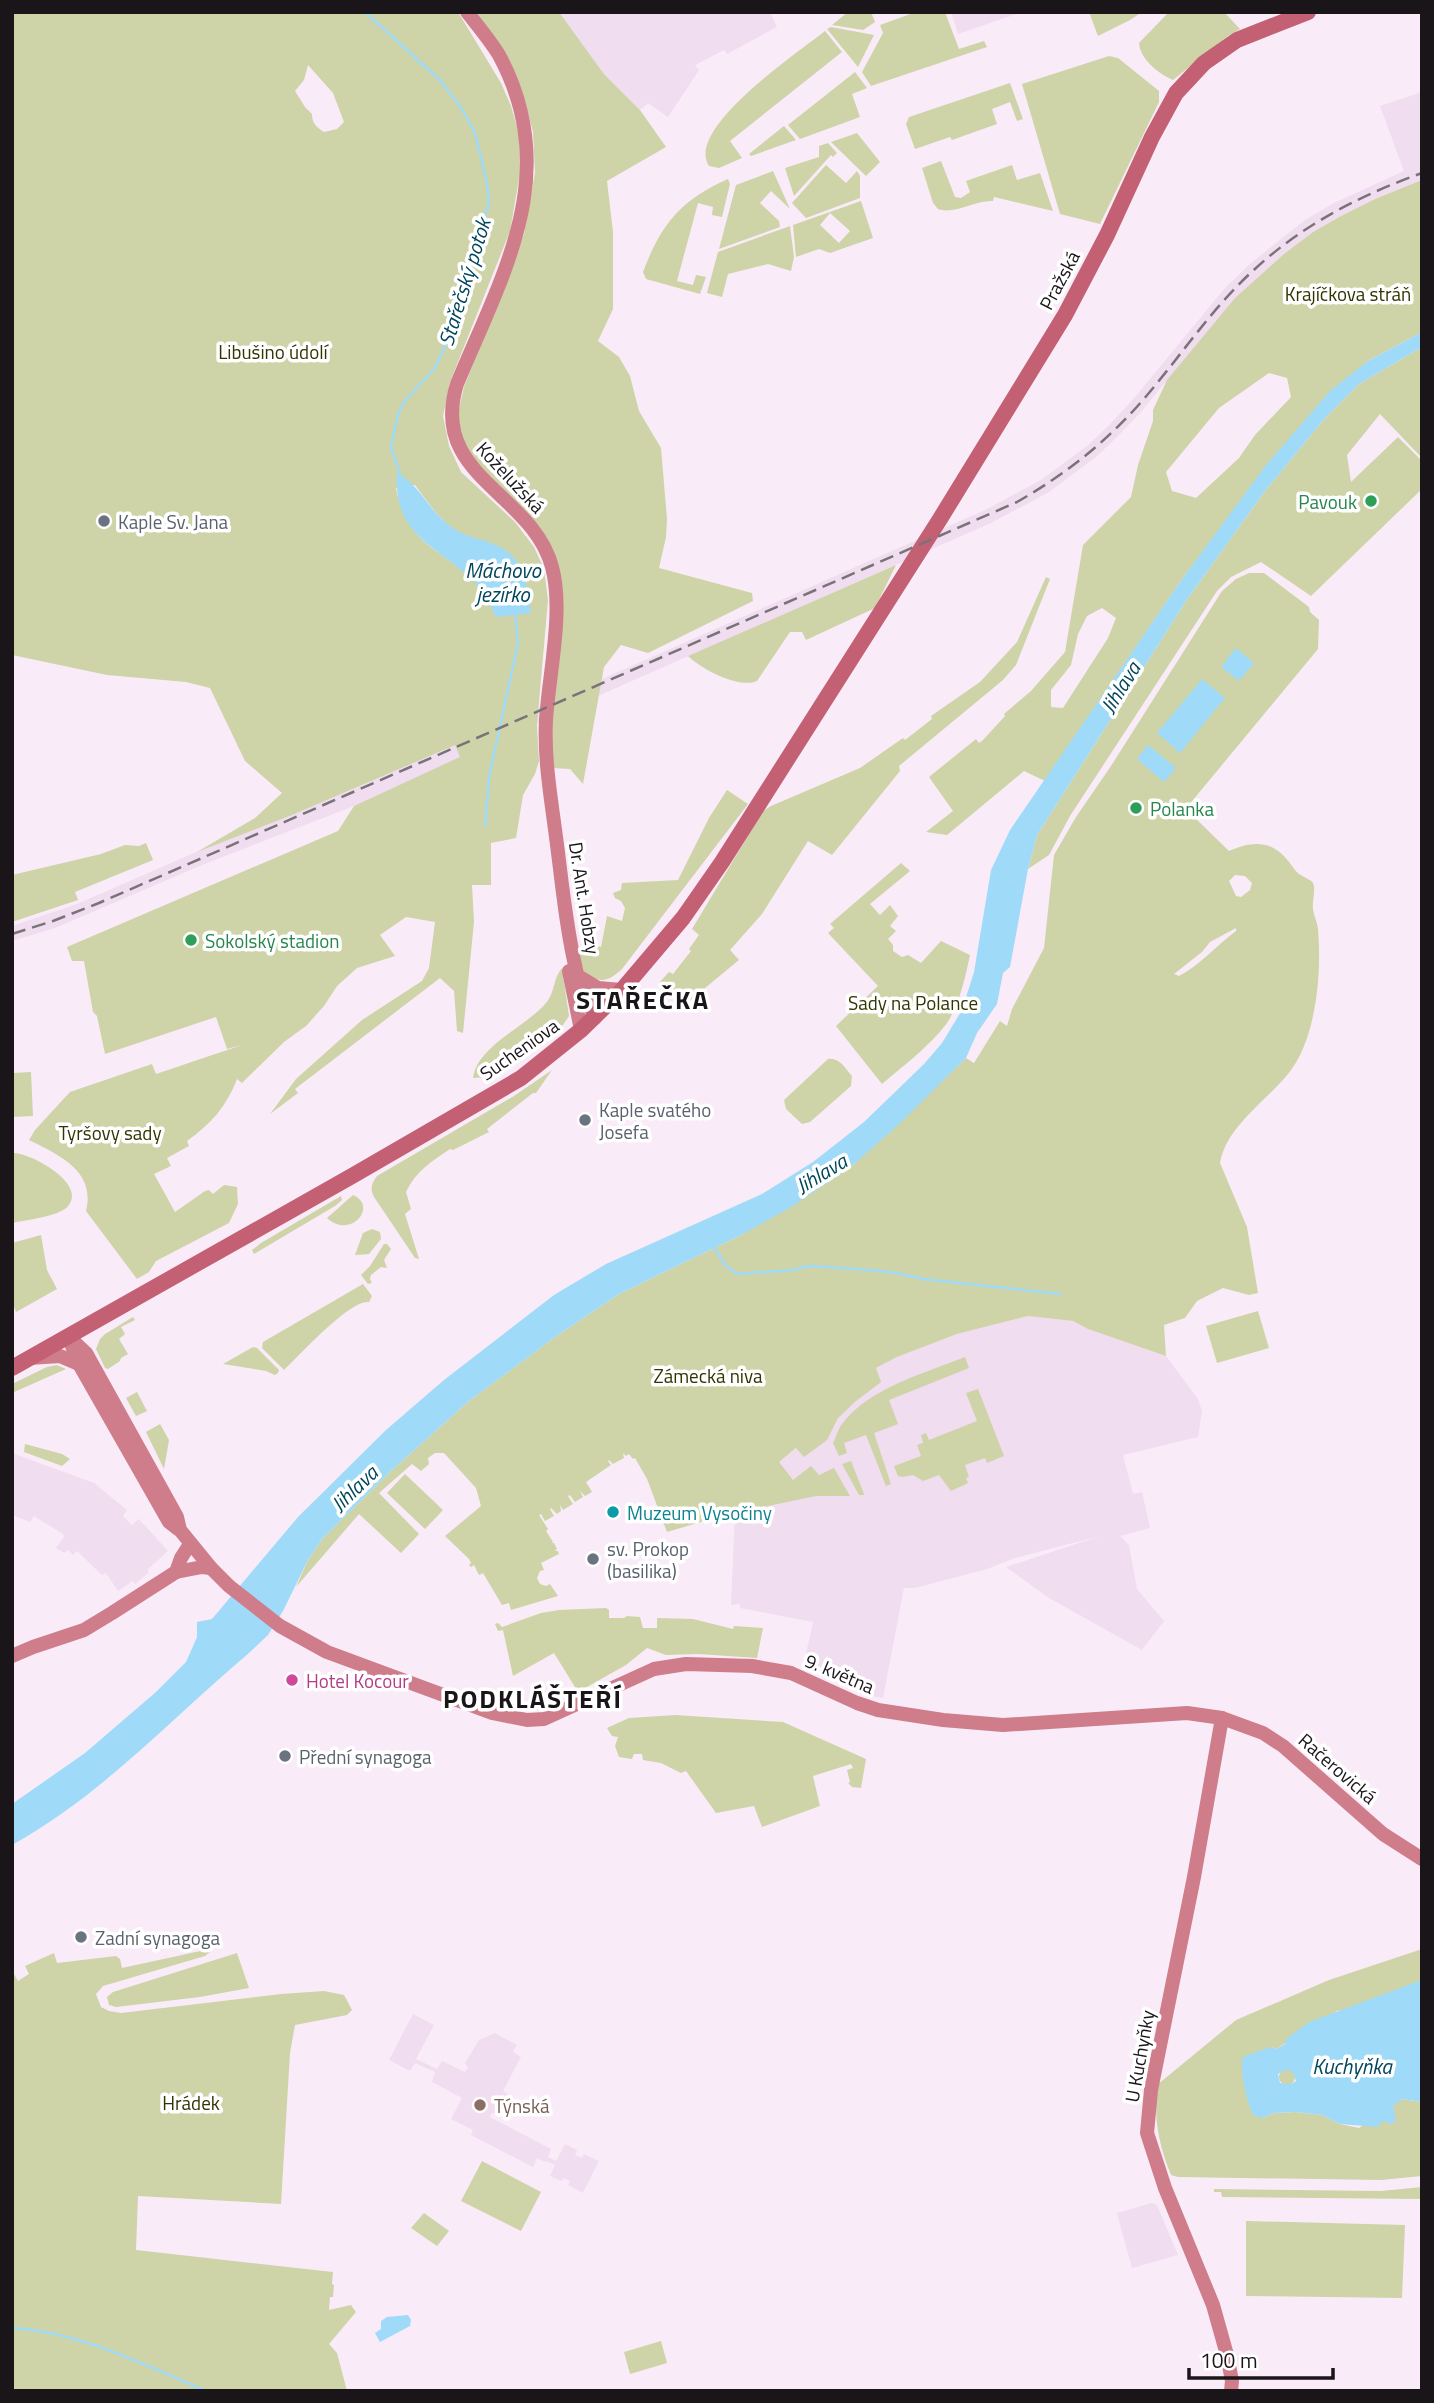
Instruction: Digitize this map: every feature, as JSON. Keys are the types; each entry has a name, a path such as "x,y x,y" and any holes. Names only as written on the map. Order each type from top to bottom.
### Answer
{"main road":[{"name":"Koželužská","path":"467,12 498,55 514,90 527,146 528,173 518,232 457,384 452,405 452,424 456,440 468,463 531,526 543,544 553,568 556,589 555,621 545,739 548,781"},
{"name":"Pražská","path":"880,612 1065,315 1107,235 1157,126 1176,93 1204,63 1237,40 1308,12"},
{"name":"Sucheniova","path":"12,1368 521,1078 595,1018 666,939 722,862 880,612"},
{"name":"Dr. Ant. Hobzy","path":"548,781 564,904 577,975 595,1018"},
{"path":"564,904 561,925 581,1030"},
{"path":"577,975 598,988 622,990"},
{"path":"92,1322 83,1359 169,1522 180,1530 211,1568"},
{"path":"68,1336 152,1469 177,1517 180,1530"},
{"path":"28,1358 60,1356 83,1359"},
{"path":"176,1572 190,1544"},
{"path":"12,1656 84,1630 176,1572 211,1568"},
{"name":"9. května","path":"211,1568 261,1612 327,1652 492,1713 536,1721 554,1716 654,1669 686,1664 790,1672 878,1710 943,1720 1003,1726 1187,1713 1222,1718"},
{"name":"Račerovická","path":"1222,1718 1263,1733 1283,1746 1383,1834 1422,1859"},
{"name":"U Kuchyňky","path":"1222,1718 1195,1877 1151,2090 1147,2133 1165,2188 1213,2305 1227,2355 1231,2391"}],"shaded area":[{"path":"559,12 770,12 777,27 727,54 724,50 695,65 699,70 668,117 648,103 640,110 604,74"},
{"path":"951,12 1022,12 958,34"},
{"path":"1422,92 1422,180 1341,216 1313,232 1284,254 1235,298 1141,412 1117,437 1096,457 1049,492 991,523 354,806 202,865 55,928 12,941 12,926 77,904 196,852 348,791 985,510 1041,480 1087,446 1107,427 1225,288 1251,263 1305,220 1334,203 1404,171 1380,106"},
{"path":"1028,1316 1073,1321 1088,1329 1166,1356 1198,1399 1202,1411 1198,1437 1123,1455 1133,1494 1142,1492 1150,1528 1120,1536 1129,1545 1137,1589 1164,1621 1142,1650 1049,1598 1006,1567 1100,1536 1015,1558 987,1569 915,1588 904,1588 883,1698 861,1694 803,1667 813,1622 740,1608 740,1604 731,1605 735,1513 754,1507 763,1474 797,1448 798,1450 816,1401 897,1357 957,1334"},
{"path":"12,1453 94,1483 127,1510 123,1516 132,1525 139,1519 168,1551 135,1584 133,1581 118,1591 106,1573 102,1575 77,1551 73,1555 68,1550 64,1553 56,1548 64,1537 63,1534 34,1516 30,1522 12,1515"},
{"name":"Týnská","path":"413,2014 434,2025 416,2059 437,2069 442,2061 465,2072 468,2068 465,2063 479,2040 495,2033 517,2045 513,2052 521,2057 503,2091 507,2093 497,2114 492,2113 490,2117 551,2149 548,2157 556,2161 565,2144 577,2150 575,2155 582,2158 584,2154 599,2161 583,2193 568,2185 570,2181 564,2178 561,2181 550,2176 555,2165 537,2158 533,2167 471,2135 473,2130 451,2119 462,2098 432,2082 435,2072 415,2063 410,2071 389,2060"},
{"path":"1152,2203 1157,2205 1178,2255 1132,2268 1117,2213"}],"green space":[{"name":"Libušino údolí","path":"12,12 458,12 501,83 511,106 519,134 520,173 510,231 450,382 443,416 449,446 461,472 515,522 534,547 544,569 548,600 537,725 539,761 523,795 516,838 491,843 491,885 472,885 474,922 463,1033 457,1031 454,991 440,978 295,1089 298,1093 270,1114 296,1079 362,1020 422,981 429,968 435,922 406,917 380,935 395,956 357,968 337,986 306,1026 284,1042 242,1083 237,1079 217,1114 187,1141 189,1146 167,1158 171,1166 154,1174 175,1212 205,1191 209,1190 213,1194 224,1185 237,1187 238,1204 229,1223 156,1261 149,1272 137,1279 86,1211 86,1185 80,1175 63,1159 29,1140 70,1092 152,1064 156,1074 242,1045 227,1049 216,1017 105,1054 97,1016 93,1012 84,961 72,961 67,947 338,831 354,806 460,757 455,745 292,815 197,852 255,818 282,793 245,761 210,688 186,682 107,675 12,655","holes":["308,65 333,93 344,122 337,129 324,132 317,126 312,114 295,91 304,80","415,485 449,526 474,541 501,550 522,571 496,616 476,583 427,544 408,523 396,488"]},
{"path":"475,12 559,12 604,74 640,110 666,147 607,181 613,232 613,309 598,341 619,357 630,376 639,411 661,448 667,519 659,568 752,593 753,601 648,653 621,645 604,667 583,784 570,769 552,768 551,725 558,565 547,538 526,511 476,463 462,441 457,417 464,387 524,234 535,173 533,132 525,101"},
{"path":"848,12 871,12 875,22 863,30 832,25"},
{"path":"916,12 945,12 959,49 984,41 987,47 871,86 862,72 883,33 880,25"},
{"path":"1089,12 1142,12 1098,36"},
{"path":"1169,12 1224,12 1240,29 1173,80 1151,65 1143,55 1139,43"},
{"path":"831,27 874,35 858,67 827,29"},
{"path":"825,31 842,52 730,141 742,158 719,168 709,166 706,150 713,132 728,112 748,92"},
{"path":"1109,56 1118,58 1159,91 1159,102 1100,224 1060,214 1022,84"},
{"path":"855,72 867,88 852,94 860,117 800,139 788,125"},
{"path":"1010,83 1023,119 1017,121 1010,102 992,109 997,124 952,140 950,137 915,149 906,124 909,117"},
{"path":"784,126 796,140 751,156 749,154"},
{"path":"857,133 880,162 866,176 831,142"},
{"path":"828,143 837,153 833,157 831,155 794,196 785,168 819,157 819,146"},
{"path":"941,161 955,197 961,198 970,192 966,181 1012,165 1017,180 1040,173 1053,211 994,197 993,201 958,209 938,209 933,203 922,168"},
{"path":"826,165 846,183 857,171 860,176 860,198 806,218 792,203"},
{"path":"773,171 790,209 771,191 760,203 779,221 780,227 719,249 736,185"},
{"path":"728,179 730,184 722,217 712,215 713,207 698,203 677,281 693,285 696,275 706,277 700,294 646,279 643,272 665,227 685,205"},
{"name":"Krajíčkova stráň","path":"1422,180 1422,332 1368,361 1219,530 1180,582 1045,781 1024,771 947,835 926,832 953,811 929,777 976,739 979,743 983,740 1004,714 1031,691 1065,652 1083,545 1131,497 1138,465 1153,421 1153,410 1167,380 1235,298 1284,254 1313,232 1375,199","holes":["1269,373 1287,378 1291,397 1255,435 1239,458 1196,498 1172,491 1166,472 1219,408","1102,608 1116,618 1108,638 1063,708 1051,707 1051,690 1071,665 1078,634 1087,616"]},
{"path":"861,201 873,238 830,253 819,249 796,257 793,225","holes":["830,213 850,231 839,243 820,225"]},
{"path":"790,226 794,257 791,271 768,264 728,274 722,297 707,293 718,252"},
{"path":"1422,347 1422,458 1380,414 1347,455 1351,482 1398,437 1422,461 1422,489 1311,596 1261,562 1231,577 1217,591 1070,816 1049,855 1028,869 1037,835 1188,598 1265,491 1325,418 1359,384"},
{"path":"896,565 875,608 806,640 802,632 790,632 757,681 749,683 731,680 702,667 688,656"},
{"name":"Zámecká niva","path":"1249,573 1264,573 1309,607 1310,612 1319,620 1318,649 1188,806 1194,812 1192,815 1229,851 1253,844 1276,849 1314,886 1313,909 1318,927 1319,947 1318,986 1305,1044 1288,1074 1238,1126 1220,1163 1247,1227 1258,1293 1249,1295 1223,1288 1197,1301 1185,1318 1164,1325 1166,1356 1088,1329 1073,1321 1028,1316 957,1334 897,1357 876,1368 881,1382 838,1418 827,1440 804,1457 796,1448 779,1462 793,1480 811,1466 819,1475 834,1468 850,1496 816,1496 759,1508 755,1506 667,1532 647,1479 635,1458 623,1453 624,1458 613,1464 609,1460 611,1465 586,1482 592,1492 585,1496 580,1491 583,1497 575,1502 568,1496 573,1504 563,1510 560,1505 561,1511 557,1514 551,1508 554,1516 545,1521 541,1514 539,1515 557,1549 555,1551 559,1554 541,1563 544,1570 540,1571 537,1578 540,1584 550,1584 558,1596 511,1610 509,1603 502,1605 483,1573 479,1575 474,1565 469,1565 469,1559 445,1536 481,1506 476,1488 444,1453 435,1453 428,1458 429,1464 421,1471 412,1464 379,1493 419,1534 401,1553 359,1514 296,1587 308,1560 322,1539 391,1471 469,1401 555,1337 619,1294 741,1235 851,1167 966,1058 974,1063 1000,1021 1007,1026 1012,1009 1044,948 1054,855 1222,591 1236,579","holes":["1235,875 1245,876 1252,883 1250,890 1241,897 1236,896 1229,881","1236,928 1236,931 1194,967 1179,976 1174,974 1202,952 1210,942"]},
{"path":"1046,577 1050,579 1016,665 1003,680 899,766 900,771 832,855 808,841 762,914 730,950 739,960 682,1007 659,983 669,972 673,974 691,951 689,949 699,935 692,929 763,811 860,768 903,738 905,740 932,719 931,716 980,682 1017,642"},
{"path":"727,790 748,804 622,969 603,980 583,972 578,954 582,948 581,943 601,947 607,916 622,921 625,908 613,893 621,890 622,883 678,880 709,818"},
{"path":"146,843 153,860 75,892 78,900 12,922 12,875 101,854 125,845 139,846"},
{"name":"Sady na Polance","path":"901,863 910,871 870,904 880,915 890,905 898,916 890,926 896,931 888,939 893,945 893,951 902,957 908,955 921,963 941,941 970,955 959,999 947,1023 924,1048 882,1084 836,1026 878,986 828,933 834,928 830,924"},
{"path":"562,968 569,1016 558,1032 497,1076 473,1078 483,1056 546,1003"},
{"path":"828,1059 839,1061 852,1076 851,1086 810,1122 802,1124 786,1109 784,1100"},
{"path":"552,1070 536,1093 487,1129 489,1132 453,1150 450,1149 414,1179 406,1192 411,1209 405,1214 419,1259 415,1258 374,1197 372,1186 377,1176 514,1096"},
{"path":"31,1072 33,1116 12,1117 12,1073"},
{"name":"Tyršovy sady","path":"12,1153 31,1158 54,1170 70,1187 72,1196 69,1205 52,1215 12,1223"},
{"path":"353,1195 363,1206 358,1219 344,1225 336,1224 327,1218"},
{"path":"341,1196 342,1200 335,1206 254,1254 252,1250 261,1243"},
{"path":"372,1229 380,1232 381,1239 369,1254 355,1255 363,1233"},
{"path":"41,1235 47,1270 57,1289 16,1312 12,1301 12,1243"},
{"path":"384,1244 391,1249 384,1260 387,1268 381,1267 371,1275 372,1283 368,1284 361,1275"},
{"path":"363,1284 372,1296 369,1302 360,1304 338,1319 284,1370 262,1348 263,1342"},
{"path":"1258,1311 1269,1348 1217,1363 1206,1326"},
{"path":"133,1317 135,1320 121,1327 125,1334 119,1339 128,1354 108,1369 105,1368 96,1349 100,1339"},
{"path":"253,1347 279,1370 278,1373 275,1375 223,1364"},
{"path":"965,1357 969,1368 889,1400 898,1424 874,1433 891,1484 886,1486 866,1435 844,1443 847,1453 839,1456 833,1443 839,1428 853,1411 882,1391"},
{"path":"57,1365 66,1369 12,1393 12,1384"},
{"path":"978,1389 1004,1456 987,1463 985,1458 965,1465 968,1483 951,1491 939,1475 923,1481 913,1475 898,1476 894,1466 921,1456 917,1445 923,1443 921,1435 926,1433 929,1440 977,1421 966,1393"},
{"path":"137,1392 147,1411 136,1416 126,1398"},
{"path":"160,1424 169,1440 164,1469 146,1432"},
{"path":"25,1444 62,1454 70,1459 62,1466 24,1452"},
{"path":"851,1461 864,1495 859,1495 842,1464"},
{"path":"405,1474 443,1510 425,1529 387,1493"},
{"path":"559,1610 609,1610 609,1618 640,1617 643,1628 657,1628 657,1618 693,1619 733,1629 734,1626 763,1628 757,1658 666,1655 647,1648 626,1665 578,1692 554,1653 513,1676 503,1630 498,1631 495,1624 498,1623 502,1627 541,1613"},
{"path":"675,1715 783,1722 866,1759 861,1788 852,1787 848,1783 847,1770 853,1768 851,1764 813,1776 820,1806 762,1827 754,1806 716,1813 686,1771 681,1773 661,1763 643,1760 642,1754 634,1754 632,1759 619,1757 615,1746 618,1737 612,1736 607,1728 629,1718"},
{"path":"1422,1949 1422,1980 1353,2008 1337,2011 1276,2049 1271,2047 1262,2118 1274,2113 1296,2112 1322,2115 1340,2124 1359,2128 1402,2099 1422,2102 1422,2176 1381,2180 1171,2175 1158,2131 1157,2085 1236,2020 1329,1980"},
{"name":"Hrádek","path":"205,1950 211,1951 205,1956 103,1986 96,1994 101,2007 121,2013 324,1991 344,1995 352,2010 347,2015 295,2025 290,2053 281,2204 138,2196 136,2250 333,2272 333,2297 330,2297 329,2310 351,2305 356,2312 329,2344 337,2353 347,2391 12,2391 12,1975 14,1974 18,1981 29,1974 25,1966 54,1953 57,1963 116,1956 120,1959 122,1968"},
{"path":"237,1953 249,1988 200,1997 116,2007 109,2005 107,1997 113,1992"},
{"path":"1284,2069 1290,2069 1295,2077 1293,2083 1284,2085 1279,2080 1279,2074"},
{"path":"482,2161 541,2192 521,2231 461,2201"},
{"path":"1422,2187 1422,2199 1222,2197 1221,2192 1214,2192 1214,2189 1381,2191"},
{"path":"424,2213 449,2231 437,2246 411,2228"},
{"path":"1246,2221 1405,2225 1402,2298 1246,2296"},
{"path":"661,2341 667,2363 630,2374 624,2352"}],"water":[{"name":"Jihlava","path":"1422,332 1422,347 1359,384 1325,418 1265,491 1188,598 1037,835 1010,967 1003,973 997,1004 977,1033 966,1058 851,1167 793,1206 741,1235 619,1294 555,1337 469,1401 391,1471 322,1539 268,1635 106,1780 45,1825 12,1845 12,1804 85,1753 156,1692 186,1662 197,1637 197,1622 212,1619 298,1517 386,1430 444,1380 554,1295 606,1264 762,1194 813,1162 864,1122 924,1064 942,1043 962,1010 974,972 991,870 1010,830 1180,582 1266,465 1330,391 1368,361"},
{"name":"Máchovo jezírko","path":"397,473 410,482 450,526 500,547 515,559 524,576 531,613 496,617 476,584 410,526 402,512"},
{"path":"1236,648 1254,663 1239,681 1221,667"},
{"path":"1202,679 1225,698 1180,753 1157,733"},
{"path":"1148,745 1176,768 1164,782 1137,759"},
{"name":"Kuchyňka","path":"1422,1980 1422,2102 1402,2099 1393,2106 1396,2120 1391,2124 1383,2121 1377,2127 1340,2124 1322,2115 1296,2112 1274,2113 1262,2118 1253,2115 1244,2088 1242,2059 1271,2047 1276,2049 1309,2022","holes":["1288,2069 1296,2081 1291,2084 1280,2083 1278,2074"]},
{"path":"408,2315 410,2326 380,2342 375,2333 381,2329 381,2321 387,2317"}],"waterway":[{"name":"Stařečský potok","path":"365,12 440,80 462,109 475,133 487,183 489,204 463,278 447,342 435,368 404,402 398,414 391,447 400,474"},
{"name":"Stařečský potok","path":"485,826 489,777 518,643 515,614"},
{"path":"713,1246 726,1266 737,1274 793,1270 808,1266 829,1267 892,1272 923,1279 1061,1294"},
{"path":"12,2328 62,2336 112,2351 206,2391"}],"railway":[{"path":"12,934 99,903 1017,502 1079,460 1121,424 1223,301 1274,252 1334,212 1422,173"}],"place":[{"name":"Pavouk","path":"1371,501"},
{"name":"Kaple Sv. Jana","path":"104,521"},
{"name":"Polanka","path":"1136,808"},
{"name":"Sokolský stadion","path":"191,940"},
{"name":"Kaple svatého Josefa","path":"585,1120"},
{"name":"Muzeum Vysočiny","path":"613,1512"},
{"name":"sv. Prokop (basilika)","path":"593,1559"},
{"name":"Hotel Kocour","path":"292,1680"},
{"name":"Přední synagoga","path":"285,1756"},
{"name":"Zadní synagoga","path":"81,1937"},
{"name":"Týnská","path":"480,2105"}],"district":[{"name":"STAŘEČKA","path":"643,999"},
{"name":"PODKLÁŠTEŘÍ","path":"533,1698"}]}
